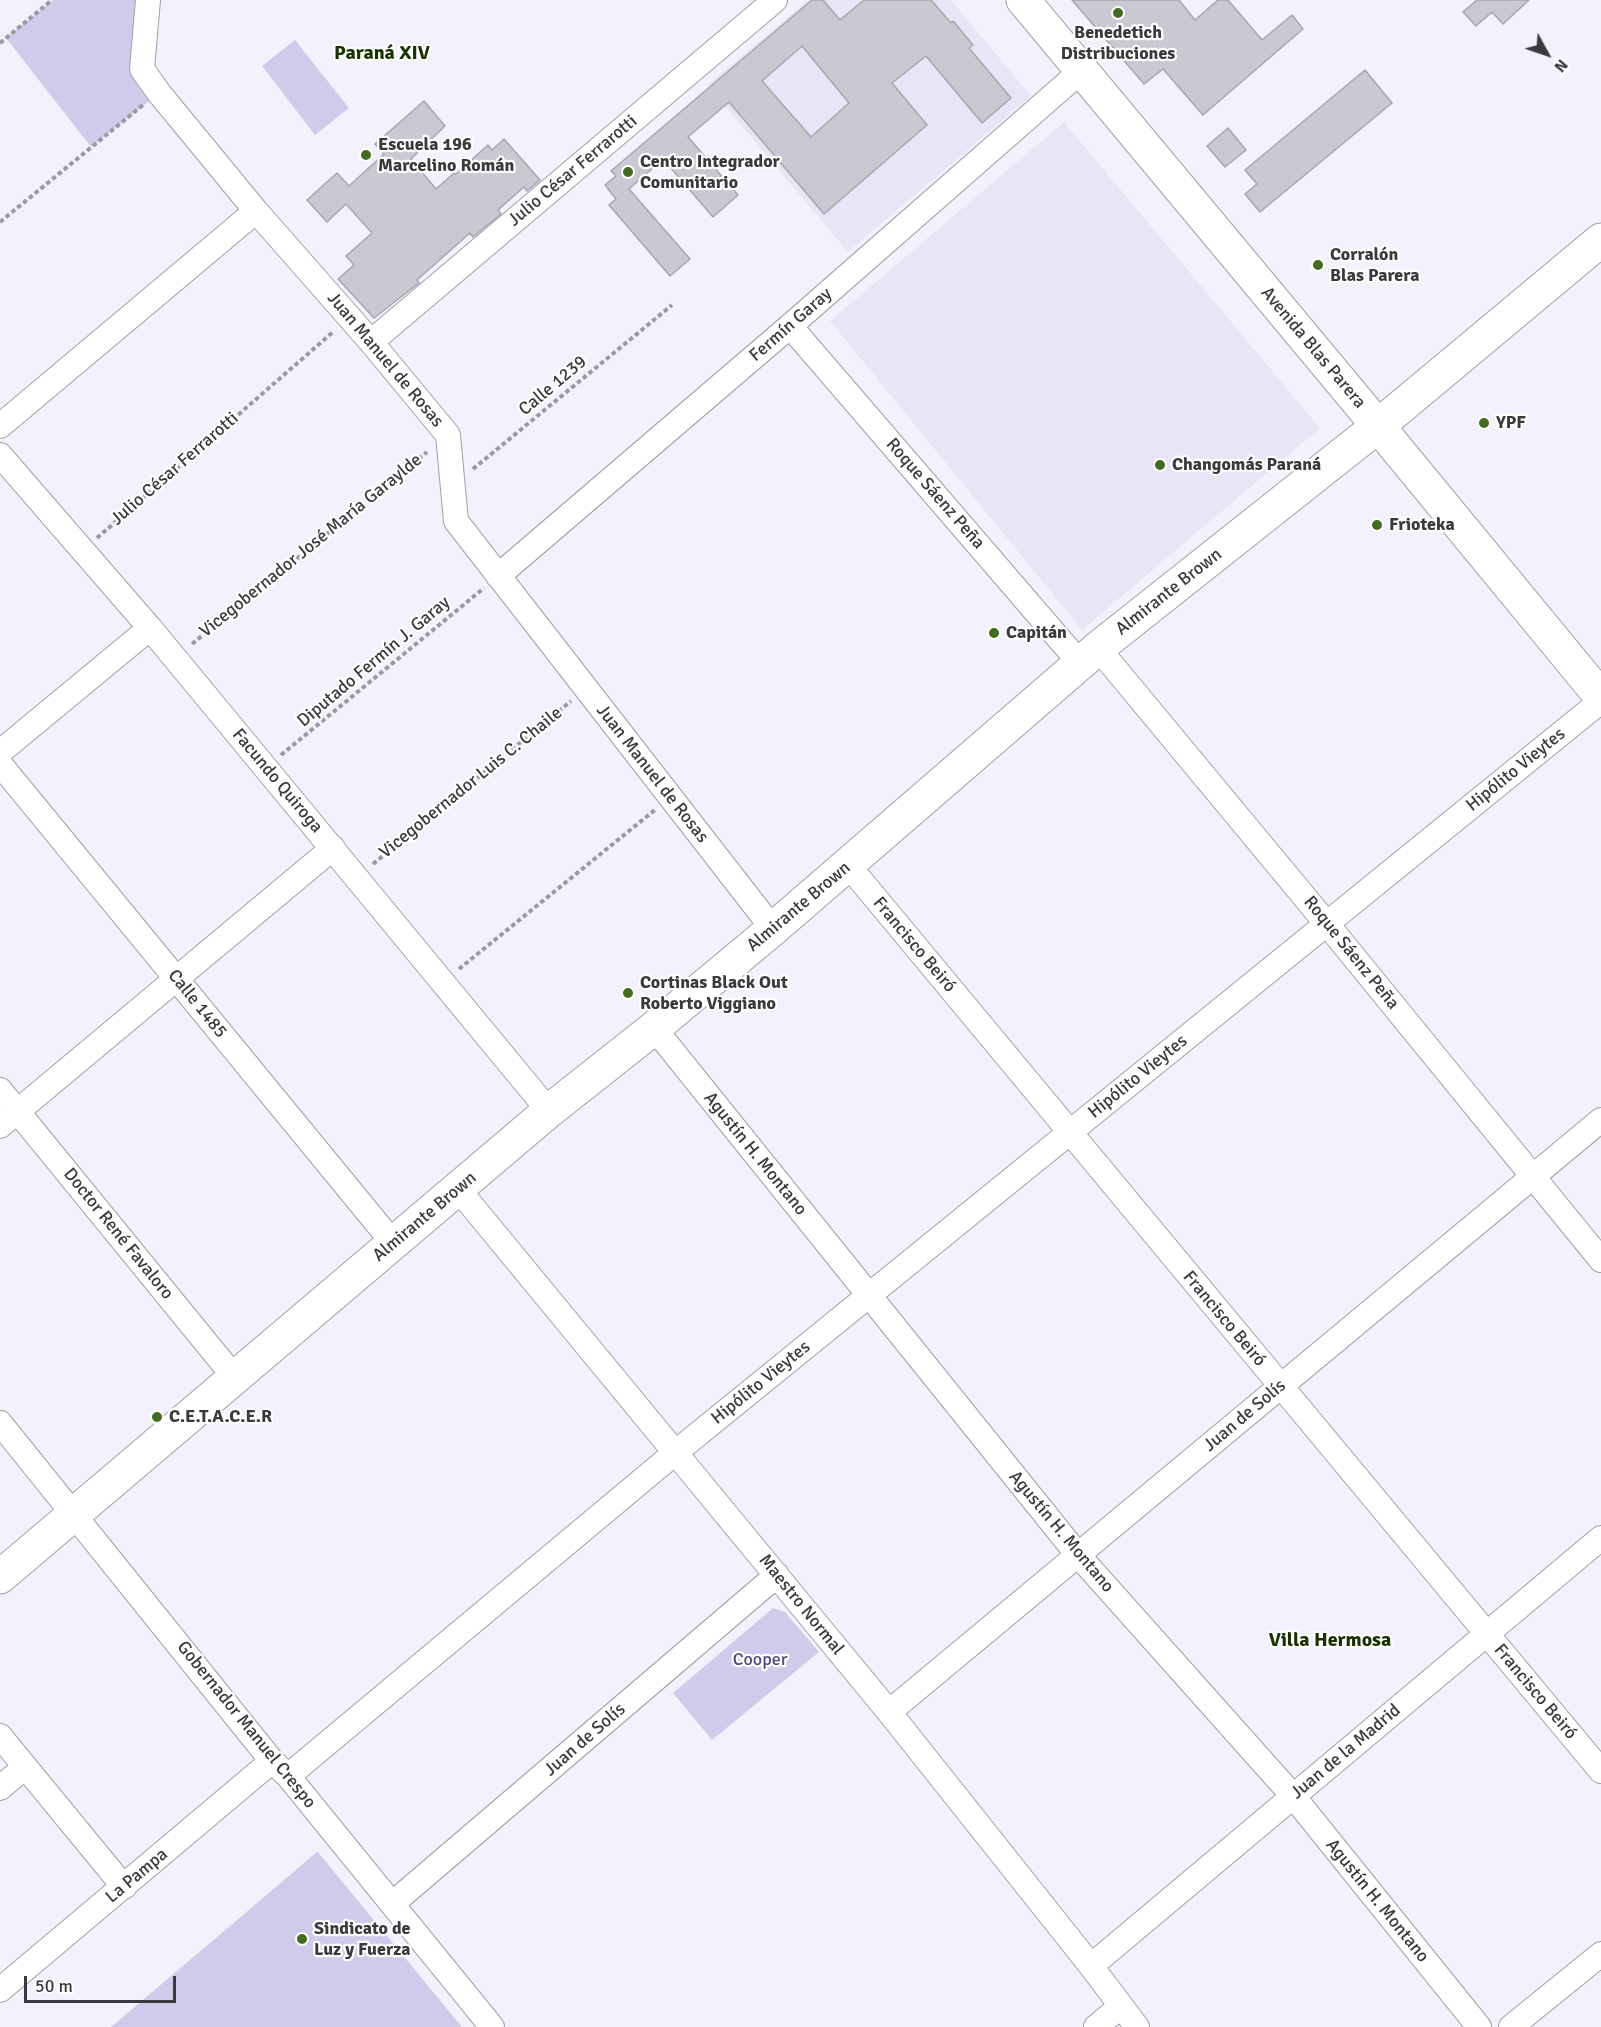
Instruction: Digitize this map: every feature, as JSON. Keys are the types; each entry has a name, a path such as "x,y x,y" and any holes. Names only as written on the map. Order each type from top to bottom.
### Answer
{"main road":[{"name":"Avenida Blas Parera","path":"1023,0 1378,426 1601,699"},
{"name":"Almirante Brown","path":"0,1577 549,1111 773,929 1089,656 1378,426 1601,240"}],"street":[{"name":"Juan Manuel de Rosas","path":"148,0 142,69 256,211 350,317 448,435 456,521 773,929"},
{"name":"Julio César Ferrarotti","path":"371,342 768,2"},
{"name":"Fermín Garay","path":"498,576 790,326 1082,71"},
{"path":"0,426 256,211"},
{"name":"Roque Sáenz Peña","path":"790,326 1089,656 1327,924 1601,1260"},
{"name":"Facundo Quiroga","path":"0,455 150,628 549,1111"},
{"path":"0,752 150,628"},
{"name":"Hipólito Vieytes","path":"280,1769 676,1452 1601,699"},
{"name":"Calle 1485","path":"0,764 394,1244"},
{"path":"9,1119 333,848"},
{"name":"Francisco Beiró","path":"848,865 1601,1771"},
{"name":"Agustín H. Montano","path":"654,1028 1078,1555 1293,1797 1479,2027"},
{"name":"Doctor René Favaloro","path":"0,1090 9,1119 235,1378"},
{"name":"Juan de Solís","path":"889,1712 1601,1120"},
{"name":"Maestro Normal","path":"458,1189 889,1712 1137,2027"},
{"name":"Gobernador Manuel Crespo","path":"0,1423 492,2027"},
{"name":"Juan de la Madrid","path":"1091,1966 1601,1538"},
{"name":"Juan de Solís","path":"392,1904 777,1575"},
{"path":"0,1736 124,1887"},
{"path":"0,1788 25,1767"},
{"name":"La Pampa","path":"0,1990 124,1887 280,1769"},
{"path":"1511,2027 1601,1954"},
{"path":"1095,2027 1121,2006"}],"path":[{"path":"0,43 52,0"},
{"path":"0,222 159,93"},
{"name":"Calle 1239","path":"452,487 672,305"},
{"name":"Julio César Ferrarotti","path":"82,550 350,317"},
{"name":"Vicegobernador José María Garaylde","path":"175,658 448,435"},
{"name":"Diputado Fermín J. Garay","path":"266,768 498,576"},
{"name":"Vicegobernador Luis C. Chaile","path":"357,877 586,689"},
{"path":"444,982 670,797"}],"shaded area":[{"path":"808,0 951,0 1031,96 848,252 707,85"},
{"name":"Changomás Paraná","path":"1064,122 1320,428 1082,630 830,321"}],"green space":[{"path":"53,0 148,0 142,69 159,93 91,147 6,38"},
{"path":"295,40 349,108 315,135 262,66"},
{"name":"Cooper","path":"773,1608 785,1612 819,1652 712,1740 673,1693"},
{"name":"Sindicato de Luz y Fuerza","path":"317,1852 462,2027 111,2027"}],"building":[{"path":"812,0 823,0 840,20 864,0 931,0 973,45 969,48 1011,98 982,123 926,56 892,83 927,125 824,214 729,102 688,137 738,195 713,217 663,159 629,189 690,259 670,276 609,205 616,199 605,185 616,176 611,171","holes":["802,46 849,103 811,137 762,81"]},
{"path":"1072,0 1179,0 1195,20 1218,0 1228,0 1262,40 1292,15 1303,29 1203,115 1163,69 1144,84"},
{"path":"1477,0 1529,0 1503,24 1492,12 1476,26 1463,12"},
{"path":"1365,70 1392,103 1260,212 1245,194 1257,184 1245,170"},
{"path":"424,101 445,126 411,159 436,189 488,145 492,150 504,139 540,180 527,191 524,187 498,210 501,214 473,237 470,233 417,280 419,283 374,318 338,279 354,265 346,256 372,233 346,204 327,222 307,200 337,173 349,186 384,154 375,144"},
{"path":"1228,128 1246,150 1225,167 1207,146"}],"place":[{"name":"Benedetich Distribuciones","path":"1118,13"},
{"name":"Escuela 196 Marcelino Román","path":"366,155"},
{"name":"Centro Integrador Comunitario","path":"628,172"},
{"name":"Corralón Blas Parera","path":"1318,265"},
{"name":"YPF","path":"1484,423"},
{"name":"Changomás Paraná","path":"1160,465"},
{"name":"Frioteka","path":"1377,525"},
{"name":"Capitán","path":"994,633"},
{"name":"Cortinas Black Out Roberto Viggiano","path":"628,993"},
{"name":"C.E.T.A.C.E.R","path":"157,1417"},
{"name":"Sindicato de Luz y Fuerza","path":"302,1939"}],"district":[{"name":"Paraná XIV","path":"382,54"},
{"name":"Villa Hermosa","path":"1330,1641"}]}
